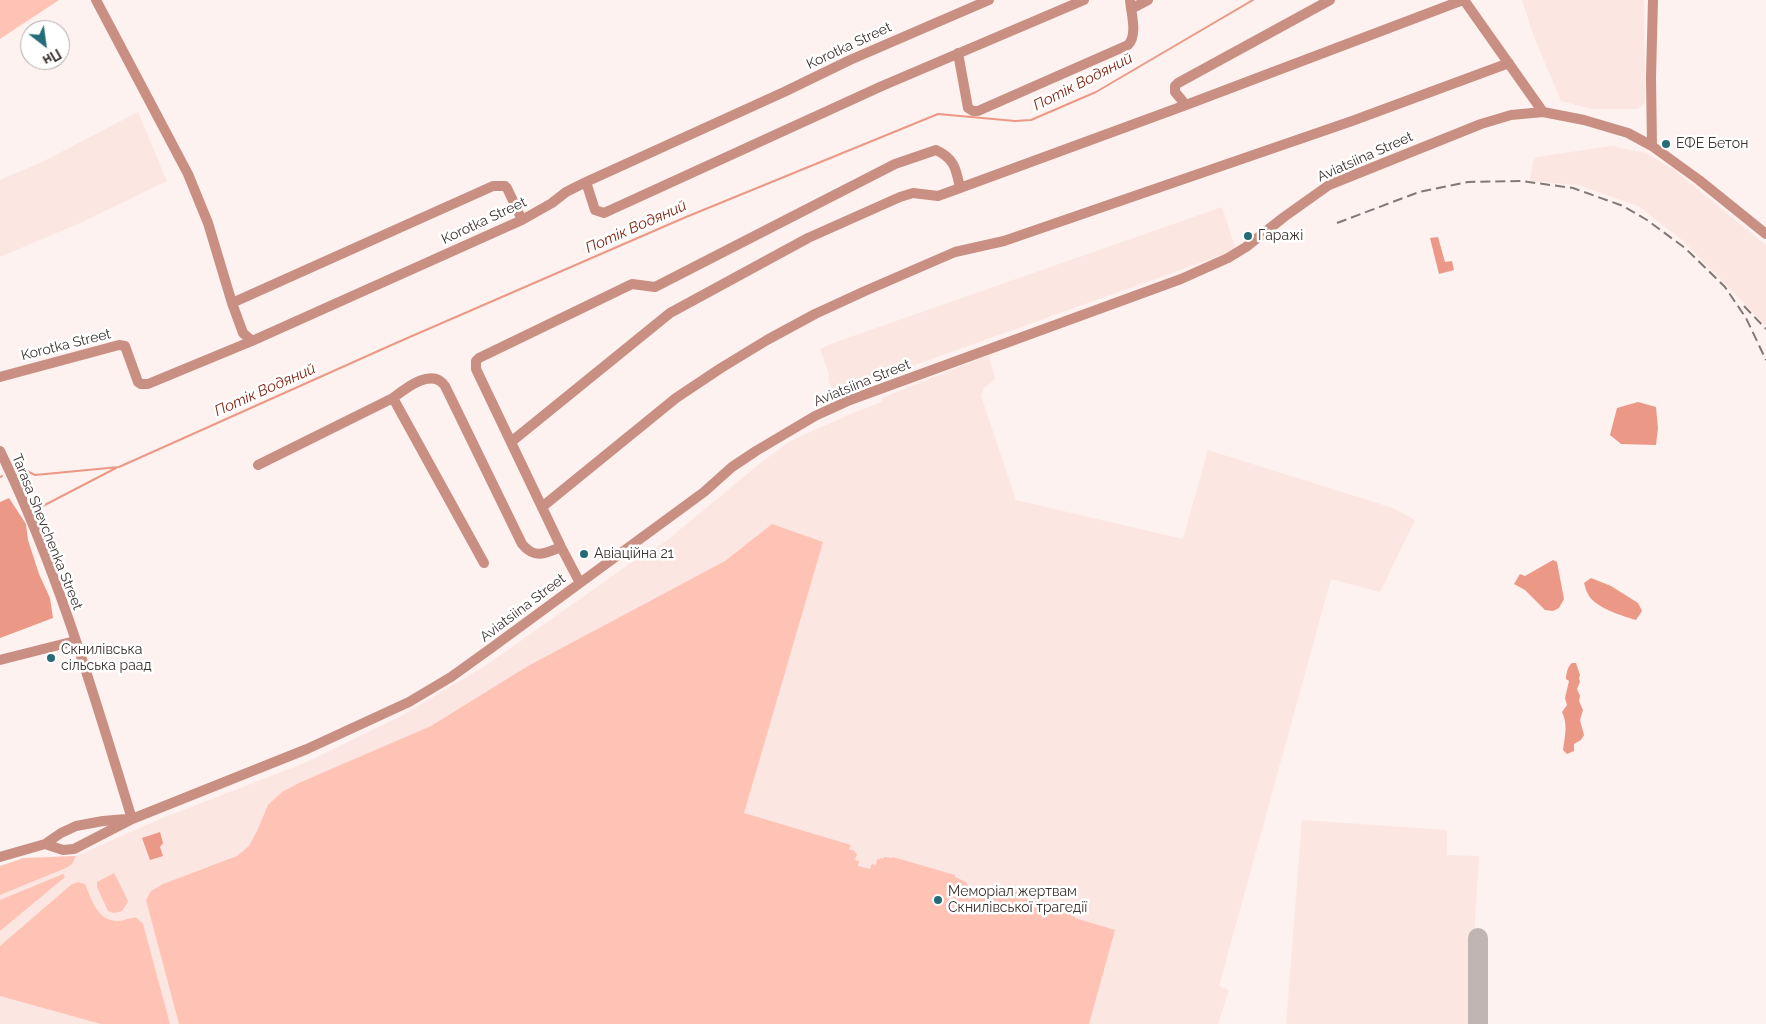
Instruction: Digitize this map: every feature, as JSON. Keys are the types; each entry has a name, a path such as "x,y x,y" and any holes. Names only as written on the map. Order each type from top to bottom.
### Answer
{"street":[{"path":"96,0 188,174 208,224 243,333 252,341"},
{"path":"958,0 964,10"},
{"name":"Korotka Street","path":"0,376 118,345 124,346 138,382 148,384 252,341 522,220 552,203 566,192 586,182 850,60 989,0"},
{"path":"586,182 595,210 604,213 958,53 1084,0"},
{"path":"958,53 968,108 978,111 1128,45 1133,38 1130,5 1148,0"},
{"path":"1186,105 1175,92 1175,86 1330,0"},
{"path":"511,442 670,313 808,238 900,197 913,193 938,196 1463,0 1544,112"},
{"path":"1652,146 1653,0"},
{"path":"542,507 676,398 767,340 815,314 856,295 955,252 1004,241 1352,121 1509,63"},
{"name":"Aviatsiina Street","path":"132,819 307,749 409,702 459,671 704,492 756,450 815,416 867,394 1210,267 1246,247 1329,185 1481,124 1511,115 1544,112 1584,120 1619,131 1652,146 1699,180 1766,234"},
{"path":"580,583 476,369 478,358 632,284 655,288 915,156 936,150 946,154 954,164 960,188"},
{"path":"232,303 493,186 505,186 507,188 522,220"},
{"path":"258,465 393,398 406,388 430,377 436,378 441,381 522,544 527,550 538,554 544,554 561,547"},
{"path":"393,398 484,563"},
{"name":"Tarasa Shevchenka Street","path":"0,451 17,486 54,576 132,819"},
{"path":"0,660 75,641"},
{"path":"45,844 63,850 74,849 132,819"},
{"path":"0,857 45,844 76,826 103,821 132,819"}],"shaded area":[{"path":"0,0 59,0 29,20 20,20 20,26 0,39"},
{"path":"1522,0 1644,0 1645,103 1638,109 1591,109 1561,101 1534,37"},
{"path":"138,112 167,181 80,223 0,257 0,180 44,161"},
{"path":"1611,146 1646,153 1673,169 1766,245 1766,326 1682,240 1638,206 1578,185 1530,181 1533,161 1537,157"},
{"path":"1222,207 1236,250 834,394 828,380 829,374 820,349"},
{"path":"1438,237 1445,262 1452,261 1454,270 1439,274 1430,238"},
{"path":"989,355 995,379 983,389 981,396 1016,500 1183,539 1208,450 1393,508 1415,520 1380,592 1331,579 1219,986 1229,990 1218,1024 0,1024 0,866 24,858 76,856 160,819 307,762 403,715 488,664 635,560 665,542 759,464 792,440 882,402 882,398"},
{"path":"1638,402 1656,407 1658,428 1656,445 1621,444 1610,435 1617,408"},
{"path":"9,498 26,524 28,540 39,574 50,598 53,618 0,638 0,502"},
{"path":"772,524 823,542 744,813 851,845 849,849 857,854 855,860 859,861 858,866 870,869 872,864 876,865 877,859 893,857 955,875 955,877 966,882 968,885 966,891 982,896 984,889 993,890 1000,887 1076,910 1075,918 1115,930 1089,1024 179,1024 146,900 151,891 163,884 237,856 249,846 268,805 282,792 431,726 528,666 725,561"},
{"path":"1553,560 1557,562 1564,599 1559,608 1553,611 1545,610 1525,590 1514,584 1520,574 1525,576"},
{"path":"1591,578 1611,586 1638,603 1642,611 1636,620 1602,607 1591,599 1584,583"},
{"path":"1572,663 1576,663 1580,675 1577,689 1583,710 1580,720 1584,735 1581,740 1574,744 1574,751 1567,754 1563,750 1565,726 1562,712 1567,705 1565,698 1569,681 1566,677 1568,668"},
{"path":"1302,820 1447,830 1447,855 1479,856 1472,969 1471,1024 1286,1024"},
{"path":"160,832 163,843 160,847 163,856 150,860 142,838"},
{"path":"76,856 72,864 66,868 0,895 0,866 24,858"},
{"path":"114,873 128,902 122,911 114,913 108,911 97,887 97,882"},
{"path":"63,874 65,877 0,931 0,900"},
{"path":"78,882 85,884 100,914 111,920 118,921 137,918 143,924 170,1024 101,1024 0,996 0,946 72,884"}],"waterway":[{"name":"Потік Водяний","path":"21,468 35,475 119,467 396,343 686,217 938,114 1015,121 1031,120 1096,92 1253,0"},
{"path":"39,508 116,468"}],"taxiway":[{"path":"1478,938 1478,1024"}],"railway":[{"path":"1337,223 1419,192 1468,182 1521,181 1573,188 1623,206 1647,220 1685,248 1725,287 1746,318 1766,360"},
{"path":"1744,306 1766,329"}],"place":[{"name":"ЕФЕ Бетон","path":"1666,144"},
{"name":"Гаражі","path":"1248,236"},
{"name":"Авіаційна 21","path":"584,554"},
{"name":"Скнилівська сільська раад","path":"51,658"},
{"name":"Меморіал жертвам Скнилівської трагедії","path":"938,900"}]}
